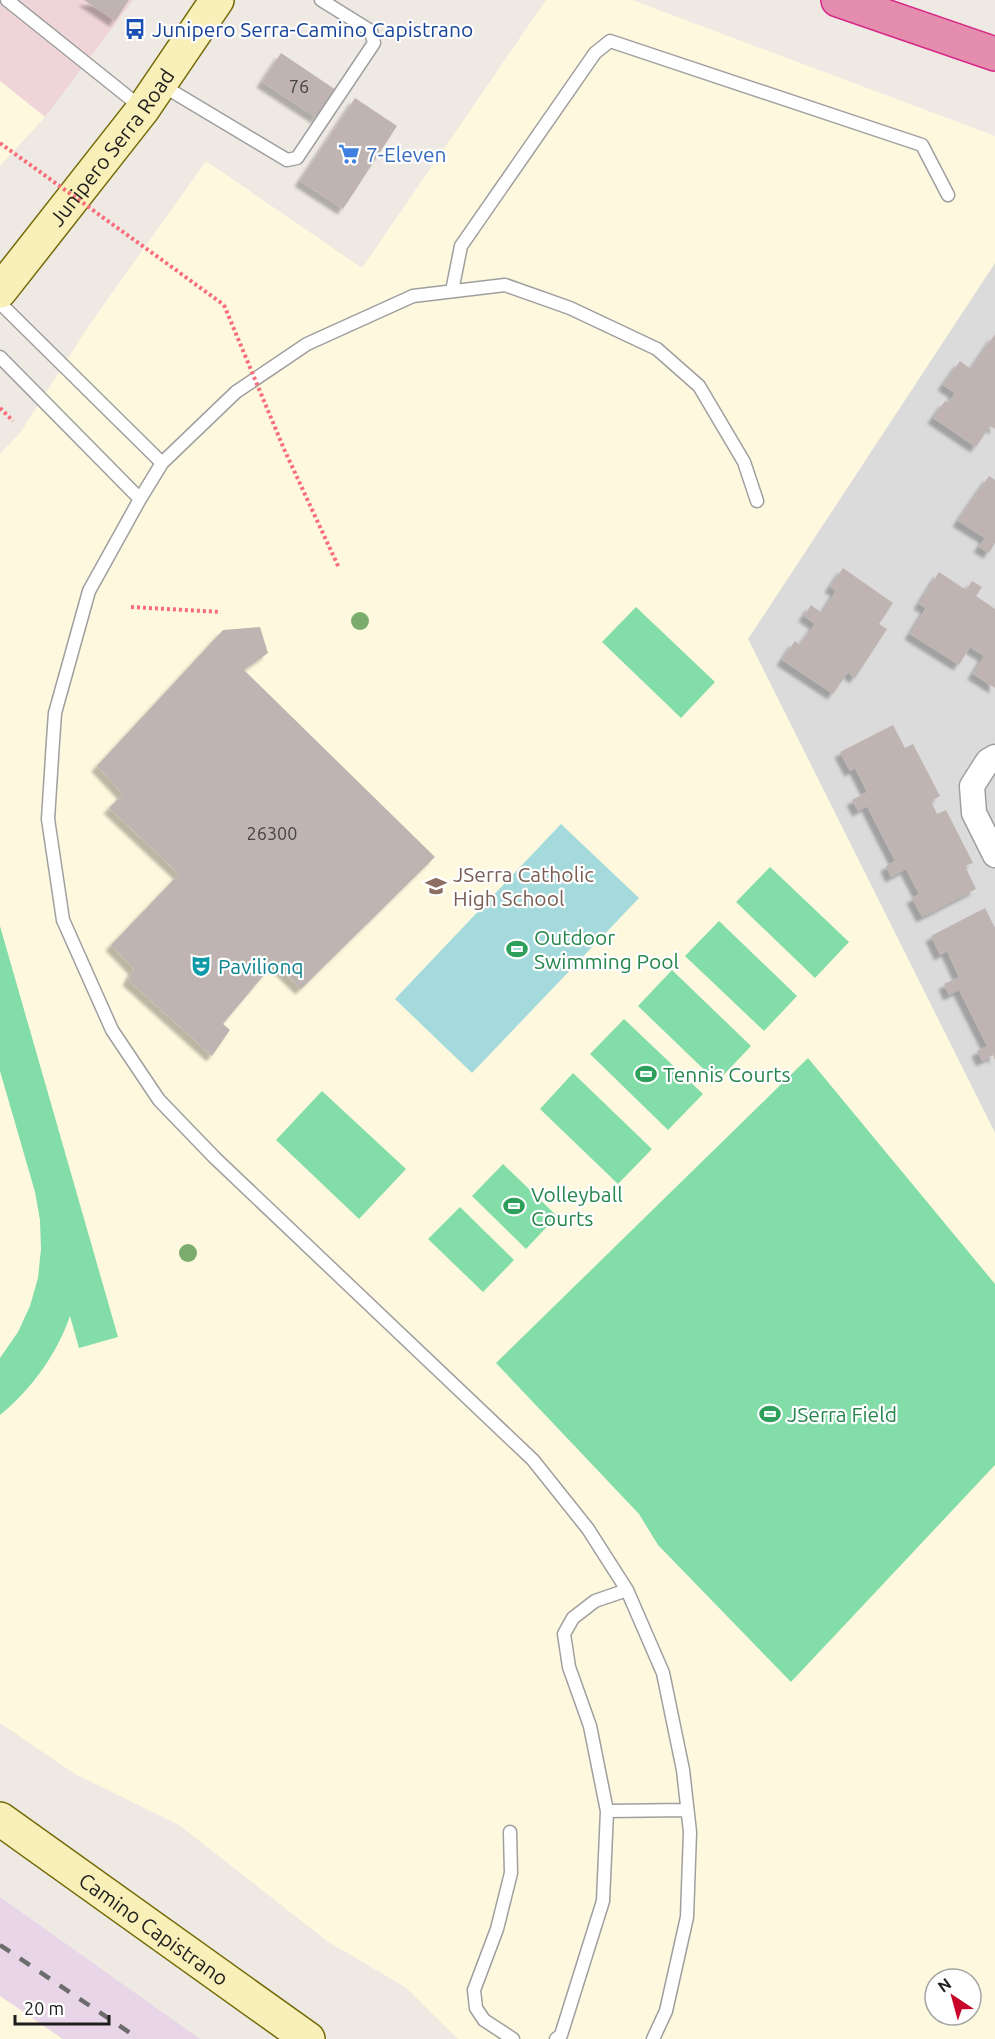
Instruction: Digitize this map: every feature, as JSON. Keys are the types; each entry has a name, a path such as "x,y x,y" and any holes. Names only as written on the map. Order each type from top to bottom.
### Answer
{"highway":[{"path":"838,0 995,54"}],"main road":[{"name":"Junipero Serra Road","path":"0,291 152,97 217,0"},
{"name":"Camino Capistrano","path":"0,1819 308,2039"}],"street":[{"path":"995,757 988,761 972,786 974,813 995,855"}],"lane":[{"path":"7,0 152,97 287,160 297,158 374,43 371,31 321,0"},
{"path":"452,291 461,246 594,52 610,40 922,145 948,195"},
{"path":"653,2039 666,2011 687,1917 690,1832 683,1770 663,1673 627,1590 588,1529 533,1460 214,1158 159,1100 112,1030 63,920 48,819 55,713 89,591 162,463 236,392 307,344 413,296 505,285 570,308 657,349 699,386 744,462 757,501"},
{"path":"0,303 162,463"},
{"path":"0,357 140,499"},
{"path":"556,2039 561,2035 603,1902 607,1811 590,1726 569,1667 564,1634 573,1618 594,1601 627,1590"},
{"path":"607,1811 687,1810"},
{"path":"510,1832 508,1884 497,1929 474,1990 476,2008 484,2020 513,2039"}],"path":[{"path":"0,143 224,305 284,449 339,568"},
{"path":"0,408 12,421"},
{"path":"131,607 221,612"}],"shaded area":[{"path":"0,0 133,0 45,117 0,81"},
{"name":"JSerra Catholic High School","path":"546,0 632,0 995,136 995,263 748,639 995,1133 995,2039 458,2039 405,1987 327,1941 179,1825 75,1774 0,1723 0,454 20,433 88,327 206,161 362,268"},
{"path":"0,81 45,117 0,166"},
{"path":"995,263 995,1133 748,639"},
{"path":"0,1897 200,2039 56,2039 0,2001"},
{"path":"0,1996 63,2039 0,2039"}],"green space":[{"path":"636,607 715,682 681,718 602,642"},
{"path":"770,867 849,942 815,978 736,902"},
{"path":"719,921 797,996 764,1031 685,956"},
{"path":"0,926 118,1337 79,1348 70,1316 58,1344 42,1370 0,1415 0,1358 18,1332 30,1306 38,1278 41,1249 40,1220 35,1192 0,1071"},
{"path":"672,970 751,1046 717,1082 638,1006"},
{"name":"Tennis Courts","path":"624,1019 703,1094 668,1130 590,1054"},
{"name":"JSerra Field","path":"808,1058 995,1284 995,1465 791,1682 658,1545 639,1514 496,1363"},
{"path":"573,1073 652,1149 618,1184 540,1109"},
{"path":"322,1091 406,1169 359,1219 276,1140"},
{"name":"Volleyball Courts","path":"503,1164 557,1216 526,1249 472,1196"},
{"path":"460,1207 514,1260 483,1292 428,1239"}],"water":[{"name":"Outdoor Swimming Pool","path":"561,824 639,898 472,1073 395,999"}],"building":[{"path":"84,0 129,0 115,21"},
{"path":"281,53 336,90 317,118 262,82"},
{"name":"7-Eleven","path":"355,98 397,126 343,209 300,181"},
{"path":"995,334 995,429 990,426 976,447 933,418 945,401 948,403 955,393 943,385 960,361 971,369"},
{"path":"989,476 995,480 995,543 989,553 979,547 985,538 958,521"},
{"path":"843,568 893,603 879,624 887,629 855,678 848,672 833,694 782,660 795,641 800,645 815,624 804,616 811,605 822,613 836,591 830,587"},
{"path":"939,572 966,590 972,581 982,587 976,596 995,609 995,688 973,674 984,656 970,647 959,665 910,634 926,608 919,604"},
{"path":"260,627 268,653 244,670 435,857 301,989 274,963 223,1024 230,1030 212,1056 128,980 134,969 111,945 179,874 109,808 123,794 97,766 223,630"},
{"path":"893,725 905,748 913,744 940,796 931,801 937,814 946,810 973,863 965,866 976,889 922,917 912,898 919,894 906,869 891,877 886,866 895,861 867,806 858,811 852,800 867,792 855,768 850,771 840,752"},
{"path":"985,908 995,928 995,1060 993,1055 982,1061 977,1051 987,1046 959,990 949,995 944,984 959,977 947,951 940,955 931,936"}],"railway":[{"path":"0,1945 139,2039"}],"place":[{"name":"Junipero Serra-Camino Capistrano","path":"135,29"},
{"name":"7-Eleven","path":"349,154"},
{"name":"JSerra Catholic High School","path":"436,886"},
{"name":"Outdoor Swimming Pool","path":"517,949"},
{"name":"Pavilionq","path":"201,966"},
{"name":"Tennis Courts","path":"646,1074"},
{"name":"Volleyball Courts","path":"514,1206"},
{"name":"JSerra Field","path":"770,1414"}]}
